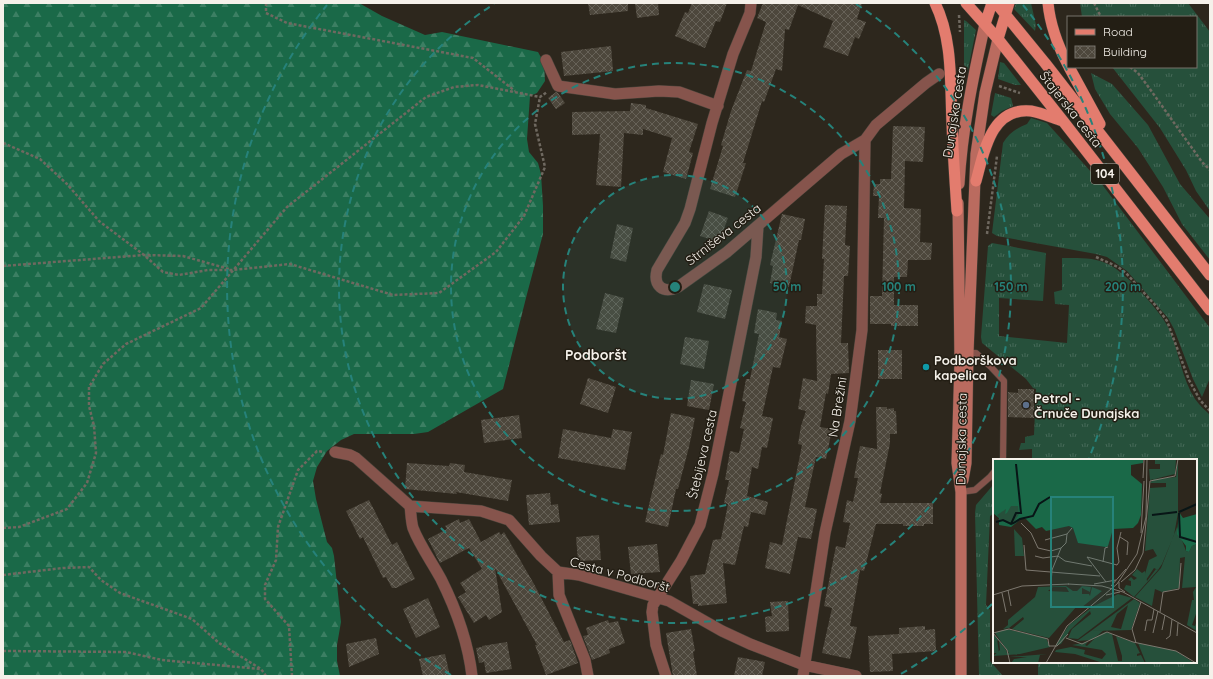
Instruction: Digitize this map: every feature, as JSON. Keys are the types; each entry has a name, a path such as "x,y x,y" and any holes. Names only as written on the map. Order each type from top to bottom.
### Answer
{"main road":[{"path":"935,3 944,25 947,41 957,211"},
{"name":"Štajerska cesta","path":"966,3 998,39 1210,310"},
{"path":"985,24 992,3"},
{"name":"Štajerska cesta","path":"996,3 1007,8 1210,275"},
{"path":"1048,3 1053,30 1067,62"},
{"path":"998,39 1007,8"},
{"name":"Dunajska cesta","path":"961,676 961,492 958,463 960,321 957,211 961,158 972,78 985,24"},
{"name":"Dunajska cesta","path":"961,492 966,463 968,353 976,154 987,83 998,39"},
{"path":"1070,68 1116,153"},
{"path":"976,181 991,132 1005,117 1018,112 1032,112 1063,121"}],"street":[{"name":"Strniševa cesta","path":"751,3 750,13 733,54 690,209 685,223 657,270 655,278 658,285 664,289 671,290 678,287 727,252 841,154 865,140 876,125 939,74"},
{"path":"546,60 558,86 615,94 659,91 679,92 718,106"},
{"name":"Na Brežini","path":"804,670 825,533 850,421 862,330 865,140"},
{"name":"Štebijeva cesta","path":"666,676 656,645 652,612 653,605 681,561 700,525 713,474 756,257 758,226"},
{"path":"335,452 350,455 356,458 410,506 412,526 421,545 441,579 460,622 466,643 472,676"},
{"name":"Cesta v Podboršt","path":"410,506 481,511 509,520 540,556 558,572 579,575 668,601 722,631 804,670 856,676"},
{"path":"558,572 559,595 585,660 588,676"}],"lane":[{"path":"968,353 976,353 1004,381 1003,459"},
{"path":"961,492 975,490 993,473"}],"path":[{"path":"266,3 266,13 287,23 473,58 516,92"},
{"path":"1094,3 1100,16"},
{"path":"1131,68 1138,73 1202,162 1210,170"},
{"path":"3,528 19,527 67,509 87,483 96,453 94,426 89,406 89,387 103,364 126,344 201,308 287,207 426,97 454,86 478,85 540,97 558,86"},
{"path":"996,86 1020,93 1018,112"},
{"path":"3,143 40,159 67,184 99,221 144,255 163,272 179,275 208,270 233,270 290,264 393,295 439,293 496,252 524,216 546,167 535,124 540,97"},
{"path":"986,238 997,156"},
{"path":"3,266 144,255 183,256 233,270"},
{"path":"1096,257 1118,267 1126,273 1156,306 1167,321 1189,380 1200,400 1210,411"},
{"path":"292,676 289,626 265,599 265,585 276,560 278,527 298,470 317,451 335,452"},
{"path":"3,575 89,567 101,580 120,593 192,619 219,643 260,669 266,676"},
{"path":"3,651 126,652 162,660 260,669"}],"green space":[{"path":"3,3 359,3 382,16 425,35 442,32 538,52 544,63 545,81 537,93 530,96 527,139 529,152 538,163 541,174 543,234 503,389 428,432 414,434 354,434 341,440 327,451 317,467 313,481 316,499 327,542 332,548 334,556 341,622 337,645 337,661 340,676 3,676"},
{"path":"1016,3 1031,3 1036,25 1035,31 1014,9"},
{"path":"1080,3 1188,3 1210,32 1210,211 1196,191 1186,170 1160,128 1113,68 1197,68 1197,16 1082,16"},
{"path":"964,20 976,30 968,70 964,65"},
{"path":"1000,62 1004,63 1021,85 1015,85 998,79"},
{"path":"1091,73 1112,84 1148,125 1180,184 1210,219 1210,260 1182,224 1163,187 1138,148 1110,114 1095,89"},
{"path":"995,93 1011,98 1013,106 994,117 991,115"},
{"path":"1031,118 1047,123 1101,183 1210,328 1210,378 1202,397 1168,318 1127,271 1107,257 997,236 992,233 1003,143 1005,139 1017,129 1027,124"},
{"path":"992,243 1046,253 1043,301 999,298 999,336 1067,343 1069,305 1055,304 1054,292 1062,290 1062,258 1093,259 1110,265 1135,285 1160,315 1170,331 1187,383 1197,401 1210,415 1210,676 1038,676 1038,663 1197,663 1197,459 1032,459 1032,449 1019,450 1021,443 1025,443 1025,437 1034,435 1036,389 982,343 981,337 988,246"},
{"path":"993,485 993,514 990,516 986,605 990,610 990,661 1003,676 979,676 976,505"}],"building":[{"path":"588,3 628,3 628,11 590,15"},
{"path":"635,3 658,3 659,15 637,18"},
{"path":"692,3 727,3 720,22 716,21 705,48 675,36 685,12 688,13"},
{"path":"763,3 862,3 857,19 866,22 859,39 855,37 848,56 823,47 833,21 798,5 789,30 785,29 782,71 776,69 764,102 762,101 743,163 746,163 735,197 710,189 723,146 721,145 731,111 747,70 751,71 766,22 757,18"},
{"path":"611,46 613,71 564,76 561,52"},
{"path":"556,92 565,103 556,109 548,98"},
{"path":"631,103 646,105 646,108 698,124 689,152 693,153 686,179 663,172 672,138 643,129 643,135 624,133 621,187 596,185 600,134 572,135 572,112 630,111"},
{"path":"893,126 925,127 923,162 905,161 904,208 921,209 920,242 932,243 931,260 908,260 907,277 894,277 894,305 918,305 918,326 870,324 870,296 882,296 884,218 878,218 879,196 873,196 874,184 880,184 880,179 891,179"},
{"path":"825,205 847,206 845,245 850,246 848,276 844,276 841,343 848,343 849,373 831,374 820,427 832,429 826,459 816,457 805,507 817,509 811,539 798,537 790,574 765,568 770,542 782,545 802,445 798,444 801,426 806,411 798,409 803,378 817,381 816,325 805,323 806,306 817,306 817,294 822,294"},
{"path":"709,211 728,218 719,242 700,236"},
{"path":"782,214 805,219 789,287 770,283 773,266 770,265"},
{"path":"617,224 633,228 626,262 610,258"},
{"path":"704,284 732,290 725,319 697,312"},
{"path":"605,293 624,298 616,333 596,329"},
{"path":"758,309 777,313 776,320 782,321 779,337 787,339 780,368 773,367 762,416 773,418 767,448 762,447 758,469 752,467 747,496 768,502 765,515 751,512 748,527 744,526 735,565 723,563 727,603 698,606 698,604 693,604 690,576 705,574 713,540 721,539 728,504 724,503 729,480 725,480 730,451 739,453 744,429 740,428 746,402 742,401 746,379 750,379 759,334 754,333"},
{"path":"685,337 709,341 704,369 680,364"},
{"path":"878,350 902,350 902,379 878,379"},
{"path":"588,378 616,387 608,413 580,404"},
{"path":"691,380 714,384 709,410 687,406"},
{"name":"Petrol - Črnuče Dunajska","path":"1018,389 1034,389 1034,418 1008,417 1008,392 1018,393"},
{"path":"876,407 887,407 887,409 894,408 894,411 896,411 897,434 890,434 890,443 880,493 882,494 880,503 933,503 933,524 924,524 924,526 903,526 903,524 876,524 864,571 860,570 850,626 857,627 850,659 822,653 832,608 824,606 836,546 845,548 850,523 843,522 847,500 853,502 858,478 854,478 860,446 877,449"},
{"path":"671,413 695,418 678,489 676,489 668,527 645,522 661,454 663,455"},
{"path":"519,415 522,438 484,443 481,420"},
{"path":"563,429 611,438 613,429 632,432 625,470 558,458"},
{"path":"407,463 449,466 450,463 465,465 464,472 512,480 508,501 456,492 457,494 405,489"},
{"path":"550,493 551,505 558,504 560,522 529,525 526,495"},
{"path":"369,500 392,545 397,542 415,579 396,588 392,588 386,577 383,578 363,537 360,539 346,511"},
{"path":"459,519 460,523 469,519 481,542 499,532 501,535 504,532 534,584 564,642 570,640 578,663 546,675 535,645 537,645 495,568 502,612 489,620 486,615 474,623 458,597 466,592 460,583 482,569 469,548 440,563 428,539 447,529 445,526"},
{"path":"599,535 601,560 578,561 576,537"},
{"path":"657,544 660,572 631,574 628,547"},
{"path":"428,598 440,627 416,638 403,609"},
{"path":"788,601 789,631 766,632 765,617 772,616 770,602"},
{"path":"608,620 609,623 618,621 625,643 609,649 610,653 592,660 583,636 588,635 586,628"},
{"path":"925,626 925,630 935,629 936,651 892,654 893,671 870,672 868,636 899,634 899,628"},
{"path":"691,629 697,676 673,676 666,633"},
{"path":"376,638 379,654 349,667 346,644"},
{"path":"507,642 512,669 486,673 484,662 479,663 476,648"},
{"path":"445,654 450,676 423,676 419,659"},
{"path":"738,657 765,662 762,676 734,676"}],"place":[{"name":"Podborškova kapelica","path":"926,367"},
{"name":"Petrol - Črnuče Dunajska","path":"1026,405"}],"district":[{"name":"Podboršt","path":"596,355"}]}
